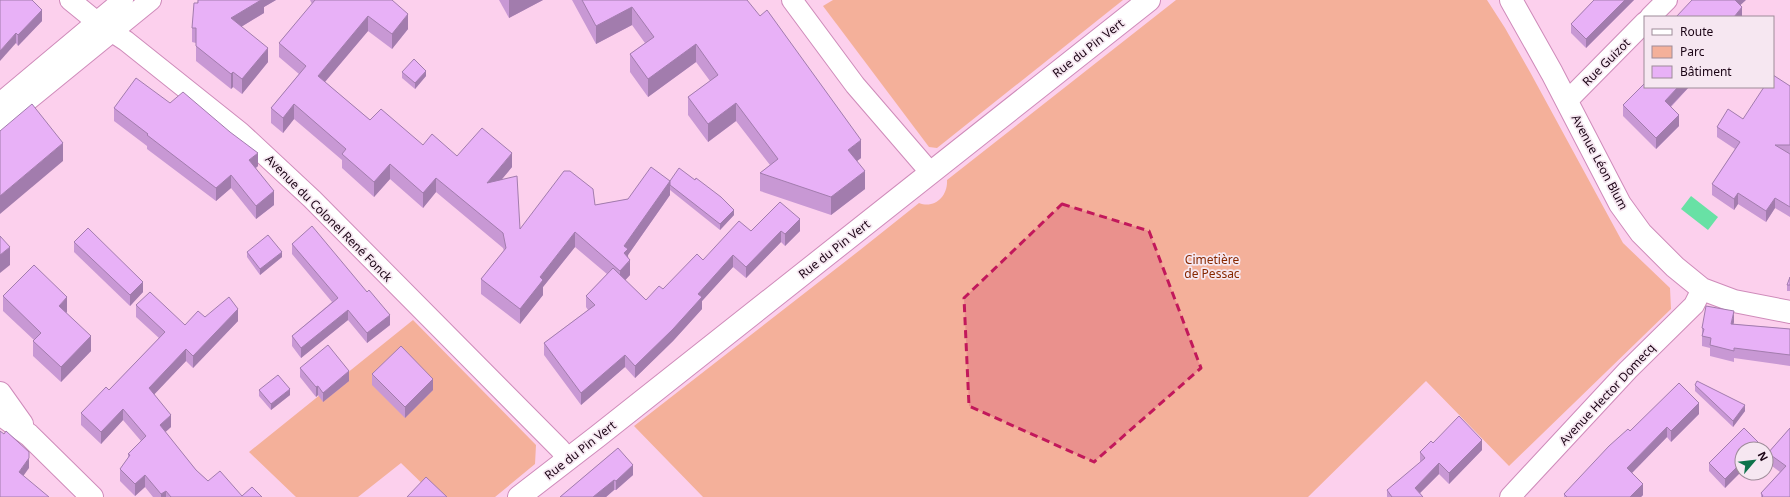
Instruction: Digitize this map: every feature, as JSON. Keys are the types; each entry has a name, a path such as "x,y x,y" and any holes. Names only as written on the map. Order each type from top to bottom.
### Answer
{"street":[{"name":"Avenue du Colonel René Fonck","path":"70,0 104,27 126,41 246,138 312,200 560,449 567,459"},
{"path":"0,123 104,27 123,0"},
{"path":"0,104 104,27 151,0"},
{"path":"792,0 855,85 930,172"},
{"name":"Rue du Pin Vert","path":"519,497 1149,0"},
{"name":"Avenue Léon Blum","path":"1511,0 1567,101 1620,204 1641,233 1675,267 1702,289 1734,301 1790,312"},
{"path":"1651,16 1667,0"},
{"name":"Rue Guizot","path":"1567,101 1644,23"},
{"name":"Avenue Hector Domecq","path":"1510,497 1628,370 1694,305 1702,289"},
{"path":"0,393 8,402 29,435"},
{"path":"0,414 29,435 92,497"}],"highlighted area":[{"path":"1062,204 1149,231 1201,368 1094,462 969,406 964,298"}],"green space":[{"path":"833,0 1123,0 937,148 929,147 823,6"},
{"name":"Cimetière de Pessac","path":"1176,0 1487,0 1530,72 1623,243 1670,288 1671,309 1509,466 1426,381 1308,497 703,497 634,426 919,203 930,204 939,200 943,196 947,186 947,180"},
{"path":"413,320 536,445 535,464 495,497 436,497 401,463 358,497 296,497 249,452"}],"shaded area":[{"path":"1691,196 1718,217 1708,230 1681,209"}],"building":[{"path":"0,0 32,0 42,10 18,35 16,33 0,51"},
{"path":"198,0 261,0 231,18 268,48 242,79 233,72 231,74 196,46 196,28 192,28 194,3 198,3"},
{"path":"315,0 392,0 408,14 392,34 368,16 318,76 370,120 381,109 423,145 432,134 457,156 482,128 512,153 487,183 517,176 520,229 564,171 570,171 593,189 595,205 628,199 651,167 670,181 624,246 628,249 624,253 630,260 620,271 575,232 540,277 543,280 520,309 481,279 506,248 503,233 436,178 423,193 390,164 374,182 342,154 346,149 294,104 283,118 271,108 306,66 279,43"},
{"path":"582,0 747,0 760,16 767,10 861,140 848,150 865,171 831,197 760,173 778,159 736,103 708,124 688,97 718,75 696,44 648,79 630,54 654,37 632,7 596,26"},
{"path":"1594,0 1625,0 1586,39 1571,24"},
{"path":"1692,0 1735,0 1742,7 1735,16 1677,16"},
{"path":"414,59 426,71 415,83 402,72"},
{"path":"1774,76 1790,86 1790,145 1775,145 1790,154 1790,207 1775,198 1766,211 1738,193 1734,199 1712,184 1740,142 1717,127 1728,109 1743,119 1763,88 1774,88"},
{"path":"136,78 170,103 183,92 230,132 258,153 249,160 274,191 256,206 231,175 216,188 114,108"},
{"path":"1644,84 1644,88 1677,88 1665,101 1679,115 1656,138 1623,105"},
{"path":"32,104 63,143 0,196 0,131"},
{"path":"679,168 695,180 696,178 721,197 734,210 720,224 670,185 670,181"},
{"path":"780,202 800,219 785,234 781,231 746,267 733,255 698,294 702,297 673,329 635,366 625,355 581,393 544,343 595,305 586,296 613,268 646,300 659,286 663,289 697,254 703,260 739,221 751,231"},
{"path":"312,226 367,292 369,290 390,315 367,333 348,310 301,348 292,336 338,298 292,244"},
{"path":"88,228 143,282 130,295 74,242"},
{"path":"268,235 282,252 260,269 247,252"},
{"path":"0,236 10,247 0,255"},
{"path":"34,265 67,297 59,306 91,336 61,367 33,341 41,333 3,296"},
{"path":"1790,277 1790,285 1787,285"},
{"path":"150,292 185,325 198,311 205,317 229,297 238,309 193,356 186,349 149,388 171,415 160,425 196,470 208,481 220,471 242,496 252,487 262,497 171,497 166,491 161,494 145,475 135,484 120,469 130,455 128,454 146,436 123,409 101,432 81,413 106,387 109,390 165,332 136,305"},
{"path":"1706,306 1734,311 1731,324 1790,329 1790,355 1734,348 1734,351 1710,345 1711,338 1702,336"},
{"path":"328,345 349,371 323,393 300,368"},
{"path":"401,346 433,379 405,407 372,374"},
{"path":"278,375 290,389 271,404 259,390"},
{"path":"1697,381 1745,405 1733,421 1695,385"},
{"path":"1679,383 1699,403 1671,431 1667,427 1627,468 1643,484 1630,497 1567,497 1564,494 1609,446 1628,429 1630,431"},
{"path":"1459,416 1482,440 1449,473 1439,463 1415,488 1423,497 1392,497 1387,490 1425,458 1420,452 1431,441 1433,443"},
{"path":"1744,428 1757,441 1734,441 1734,470 1725,479 1709,463"},
{"path":"1790,428 1790,497 1762,497 1763,496 1761,493 1772,481 1774,481 1774,479 1786,466 1774,457 1774,446"},
{"path":"0,431 4,434 6,431 29,452 29,458 19,472 49,497 0,497"},
{"path":"618,448 633,465 616,481 614,480 593,497 560,497"},
{"path":"426,477 447,497 407,497"}]}
